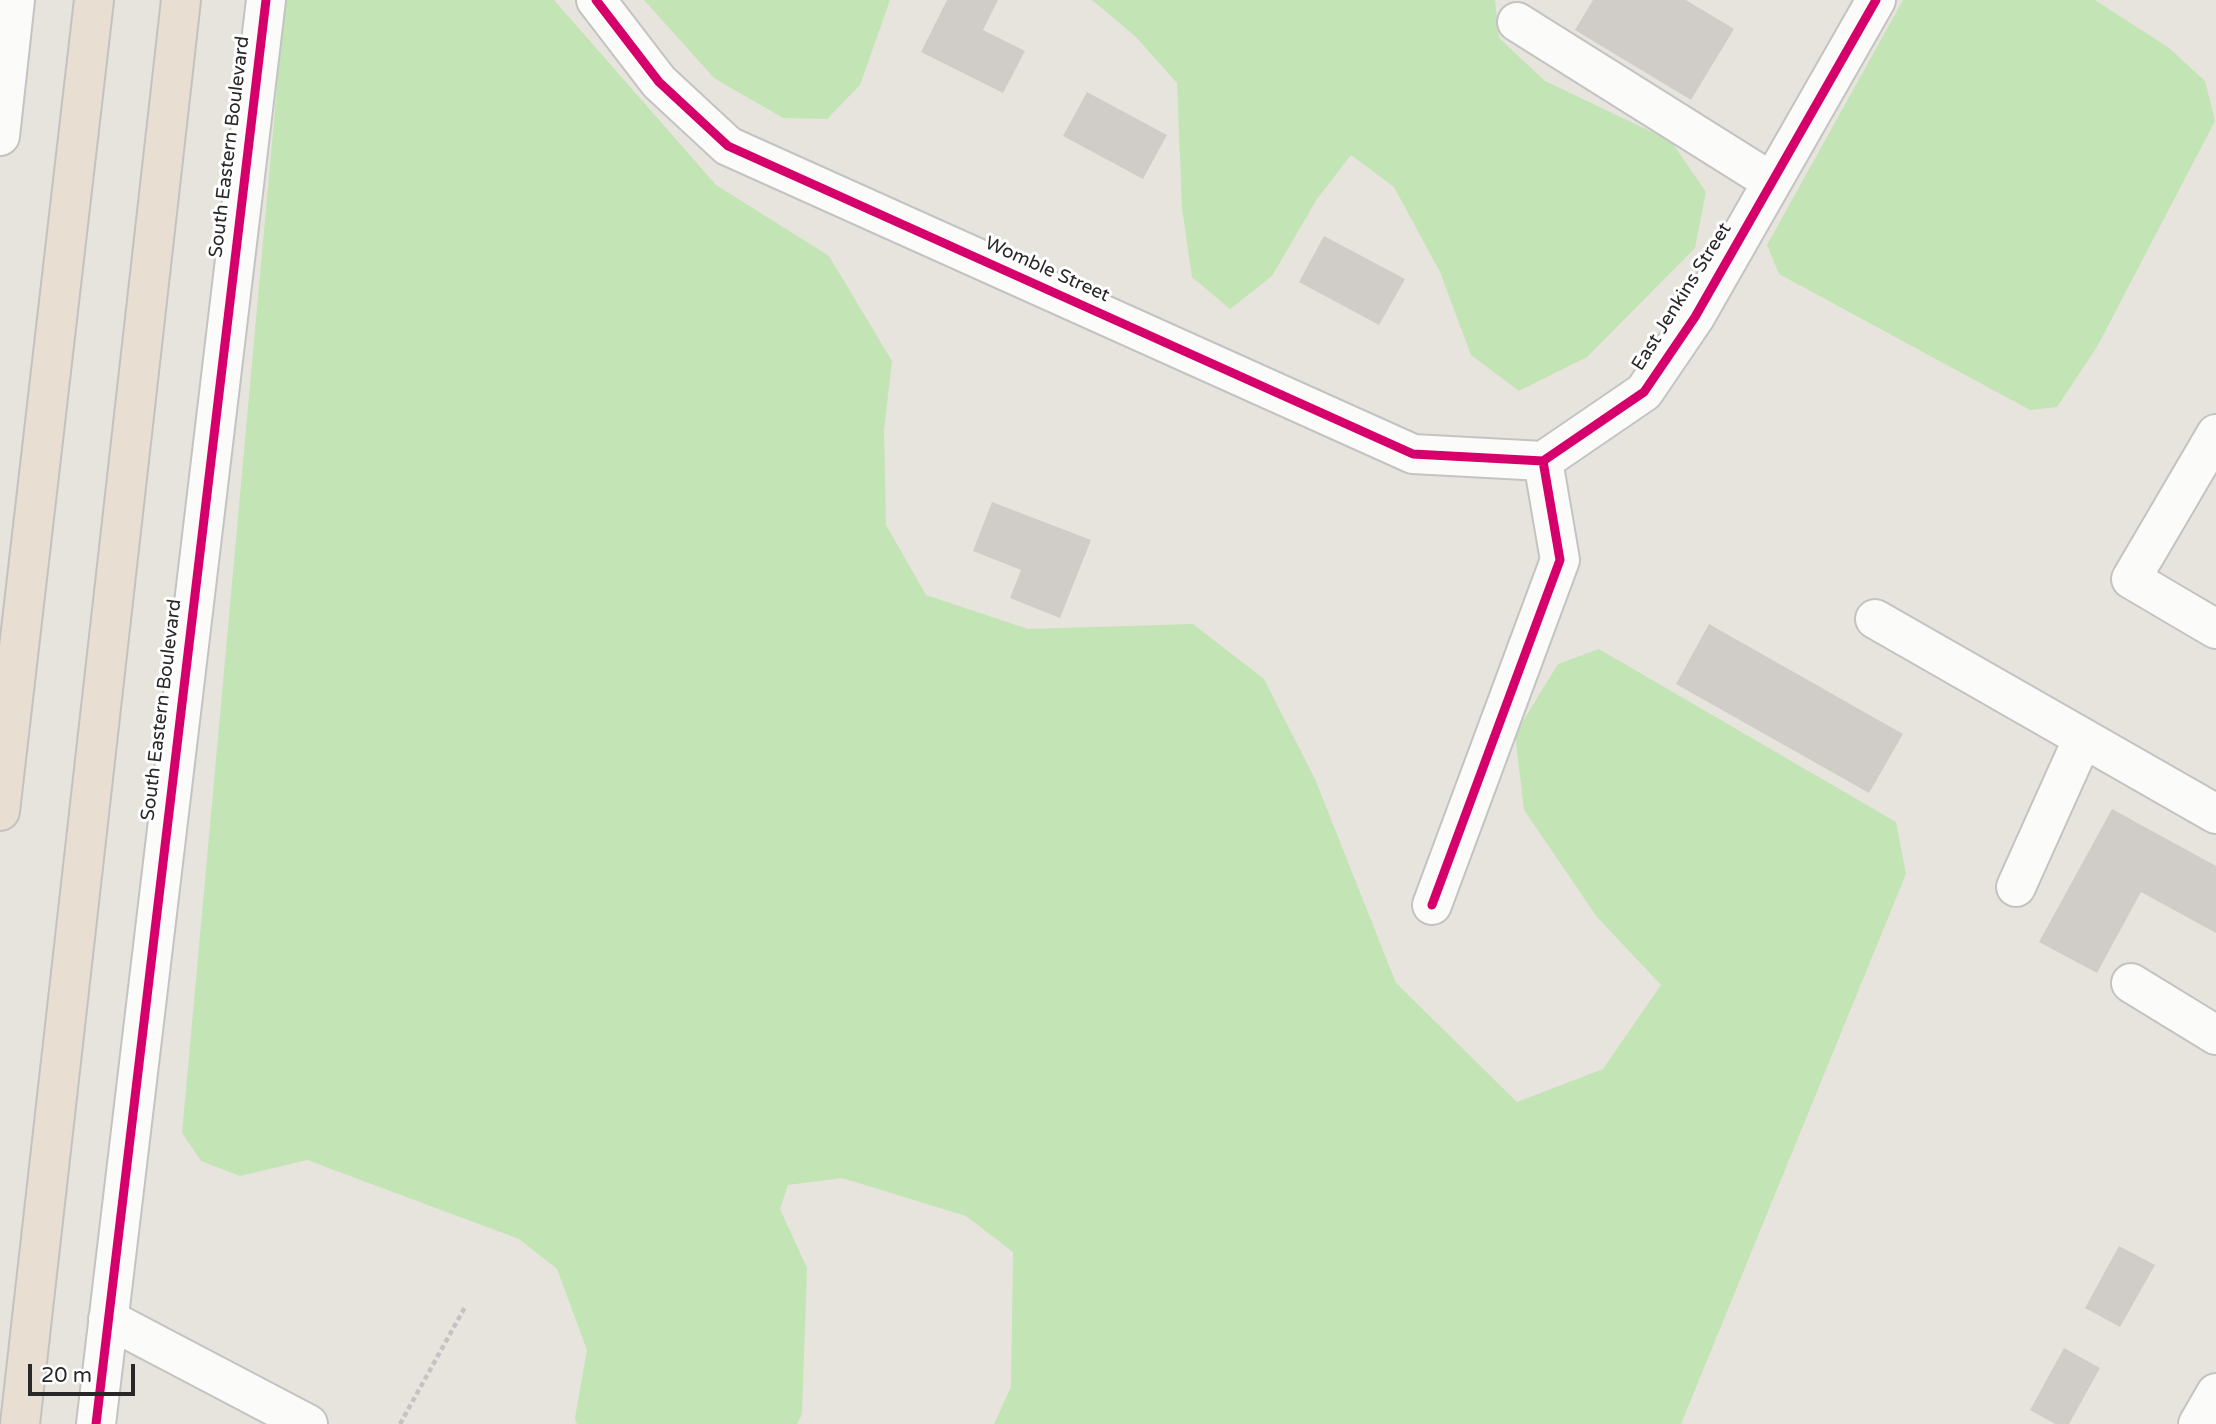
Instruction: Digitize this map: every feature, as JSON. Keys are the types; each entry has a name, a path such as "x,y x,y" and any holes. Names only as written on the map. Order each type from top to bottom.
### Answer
{"highway":[{"path":"0,811 94,0"},
{"path":"20,1424 181,0"}],"street":[{"path":"0,136 15,0"},
{"name":"South Eastern Boulevard","path":"96,1424 265,0"},
{"name":"Womble Street","path":"596,0 659,82 728,146 1413,454 1543,461"},
{"name":"East Jenkins Street","path":"1543,461 1644,392 1695,317 1876,0"},
{"path":"1517,22 1772,183"},
{"path":"2216,434 2131,579 2216,629"},
{"path":"1432,905 1560,560 1543,461"},
{"path":"1875,620 2216,814"},
{"path":"2016,887 2083,738"},
{"path":"2131,983 2216,1035"},
{"path":"108,1319 308,1424"},
{"path":"2198,1424 2216,1392"}],"path":[{"path":"400,1424 465,1307"}],"green space":[{"path":"285,0 554,0 716,185 829,256 892,361 884,430 886,525 926,595 1028,629 1193,624 1264,679 1315,779 1396,983 1517,1102 1603,1069 1661,985 1597,917 1524,810 1515,734 1558,664 1599,649 1896,822 1906,874 1681,1424 994,1424 1011,1387 1013,1252 966,1216 842,1178 788,1185 780,1209 807,1268 802,1414 797,1424 577,1424 575,1418 587,1350 557,1269 519,1239 307,1160 240,1176 201,1161 182,1133"},
{"path":"644,0 890,0 860,85 827,119 783,118 714,78"},
{"path":"1092,0 1495,0 1499,38 1545,81 1671,141 1706,192 1695,248 1587,357 1519,391 1471,355 1440,272 1394,187 1351,155 1317,199 1272,276 1230,309 1192,277 1182,208 1177,83 1136,37"},
{"path":"1903,0 2095,0 2169,48 2205,81 2215,121 2098,345 2057,407 2030,410 1779,274 1767,245"}],"building":[{"path":"947,0 998,0 983,30 1025,51 1003,93 921,52"},
{"path":"1593,0 1686,0 1734,29 1691,100 1575,30"},
{"path":"1087,92 1167,135 1143,179 1063,136"},
{"path":"1324,236 1405,279 1379,325 1299,282"},
{"path":"992,502 1091,540 1060,618 1010,598 1021,570 973,551"},
{"path":"1709,624 1903,734 1869,793 1676,684"},
{"path":"2112,809 2216,866 2216,933 2141,892 2097,973 2039,942"},
{"path":"2119,1246 2155,1265 2120,1327 2085,1308"},
{"path":"2064,1348 2100,1368 2069,1424 2055,1424 2030,1410"}],"cycle path":[{"path":"96,1424 266,0"},
{"path":"596,0 659,82 728,146 1413,454 1543,461"},
{"path":"1432,905 1560,560 1543,461 1644,392 1695,317 1876,0"}]}
